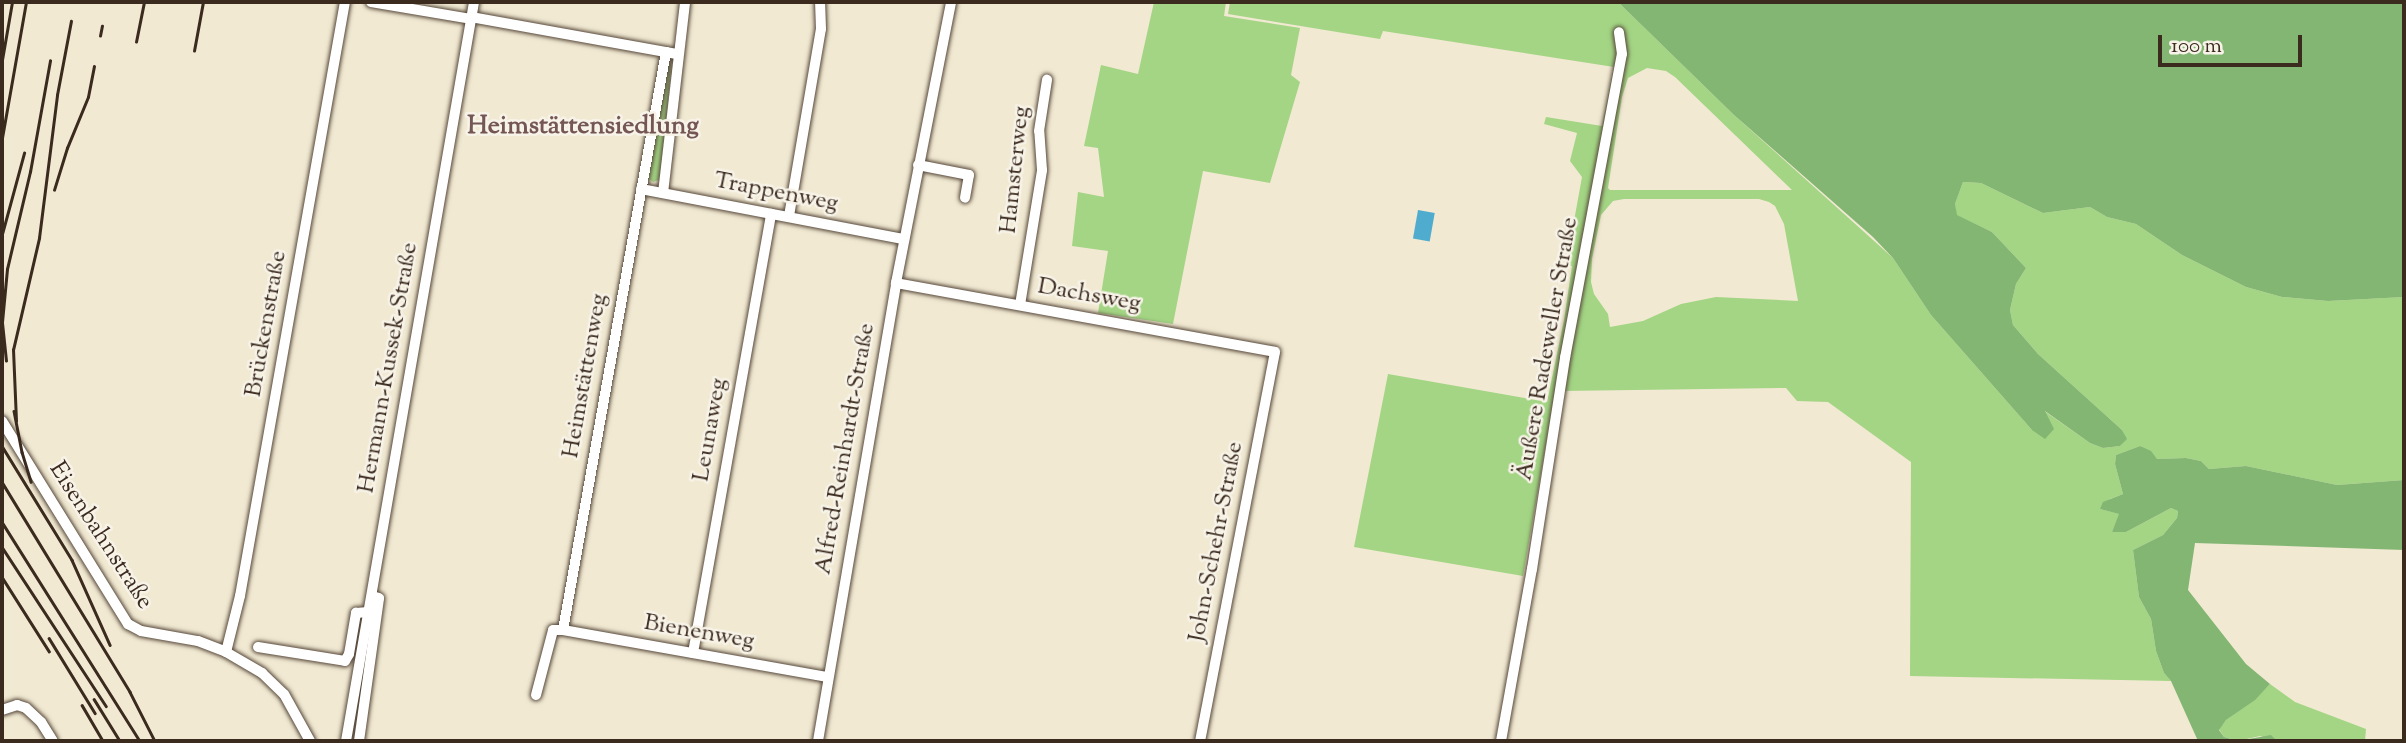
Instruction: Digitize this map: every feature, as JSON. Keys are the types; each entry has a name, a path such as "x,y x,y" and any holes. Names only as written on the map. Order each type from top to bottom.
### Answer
{"street":[{"name":"Brückenstraße","path":"226,652 243,583 345,2"},
{"path":"371,2 677,54"},
{"name":"Hermann-Kussek-Straße","path":"345,741 474,2"},
{"path":"663,193 685,2"},
{"path":"789,216 821,29 820,2"},
{"name":"Alfred-Reinhardt-Straße","path":"818,741 896,283 951,2"},
{"name":"Äußere Radeweller Straße","path":"1501,741 1565,358 1622,54 1619,32"},
{"name":"Heimstättenweg","path":"536,695 553,630 563,630 666,52"},
{"name":"Hamsterweg","path":"1020,305 1042,170 1039,131 1047,80"},
{"path":"918,165 968,175 965,198"},
{"name":"Trappenweg","path":"640,189 904,239"},
{"name":"Leunaweg","path":"693,653 771,214"},
{"name":"Dachsweg","path":"896,283 1275,352"},
{"name":"John-Schehr-Straße","path":"1200,741 1275,352"},
{"name":"Eisenbahnstraße","path":"2,421 128,624 141,631 198,641 226,652 274,682 310,741"},
{"path":"359,741 379,597 372,596"},
{"path":"258,647 345,661 349,654 356,613 368,612"},
{"name":"Bienenweg","path":"563,630 828,677"},
{"path":"2,710 17,705 26,708 41,722 53,741"}],"green space":[{"path":"1154,2 1226,2 1224,16 1300,28 1291,75 1300,82 1270,183 1203,171 1173,324 1098,313 1108,251 1072,246 1078,192 1104,197 1098,148 1084,146 1101,65 1138,74"},
{"path":"1230,2 1618,2 1734,115 1893,258 1931,315 2032,430 2043,410 2090,443 2103,448 2120,446 2126,439 2122,430 2038,354 2013,325 2010,310 2016,284 2026,268 1992,232 1956,215 1955,204 1963,182 1981,183 2043,213 2090,207 2107,217 2136,224 2182,255 2246,287 2282,297 2328,301 2404,297 2404,480 2337,485 2246,466 2209,469 2201,461 2186,458 2157,459 2140,446 2116,455 2115,464 2123,494 2110,499 2100,509 2120,514 2112,532 2126,532 2171,508 2178,511 2177,518 2163,535 2133,550 2139,597 2151,619 2156,651 2164,673 2171,681 1910,676 1911,462 1828,402 1797,401 1786,388 1561,391 1553,404 1523,576 1354,547 1388,374 1547,402 1564,320 1572,266 1566,265 1582,177 1570,161 1577,133 1544,124 1546,117 1602,126 1614,67 1383,31 1380,39 1228,14","holes":["1647,68 1666,71 1675,77 1792,190 1610,190 1608,188 1622,97 1628,78","1759,199 1769,202 1775,206 1784,224 1798,301 1716,297 1681,304 1643,321 1610,327 1608,314 1594,294 1591,282 1592,259 1601,215 1613,201"]},
{"path":"1618,2 2404,2 2404,297 2328,301 2282,297 2246,287 2182,255 2136,224 2107,217 2090,207 2043,213 1981,183 1963,182 1955,204 1957,215 1992,232 2026,268 2016,284 2010,310 2013,325 2038,354 2122,430 2127,439 2120,446 2103,448 2090,443 2045,411 2054,429 2045,439 2032,430 1931,315 1893,258 1873,237 1734,115"},
{"path":"668,62 671,64 662,174 659,180 653,182 648,178"},
{"path":"2140,446 2151,451 2157,459 2186,458 2201,461 2209,469 2246,466 2337,485 2404,480 2404,550 2195,543 2188,590 2246,664 2270,684 2255,700 2226,720 2219,730 2224,737 2238,741 2198,741 2171,681 2164,673 2156,651 2151,619 2139,597 2133,550 2163,535 2177,518 2178,511 2171,508 2126,532 2112,532 2119,514 2100,509 2103,502 2123,494 2115,464 2116,455"},
{"path":"2270,684 2295,702 2366,729 2365,741 2277,741 2260,736 2238,741 2224,737 2219,729 2226,720 2255,699"},
{"path":"2271,735 2277,741 2238,741"}],"water":[{"path":"1418,210 1435,213 1430,242 1413,239"}],"railway":[{"path":"2,60 12,2"},
{"path":"2,138 26,2"},
{"path":"136,42 144,2"},
{"path":"194,51 203,2"},
{"path":"16,421 13,350 39,238 57,95 71,21"},
{"path":"100,36 102,26"},
{"path":"6,361 2,322 7,269 30,172 50,61"},
{"path":"54,190 67,148 88,97 94,67"},
{"path":"2,234 24,153"},
{"path":"14,411 31,482"},
{"path":"2,446 72,560 110,645"},
{"path":"2,482 130,692 155,741"},
{"path":"2,522 140,741"},
{"path":"2,547 106,706"},
{"path":"2,577 49,651"},
{"path":"49,638 95,713"},
{"path":"94,699 120,741"},
{"path":"82,705 103,741"}],"district":[{"name":"Heimstättensiedlung","path":"583,127"}]}
